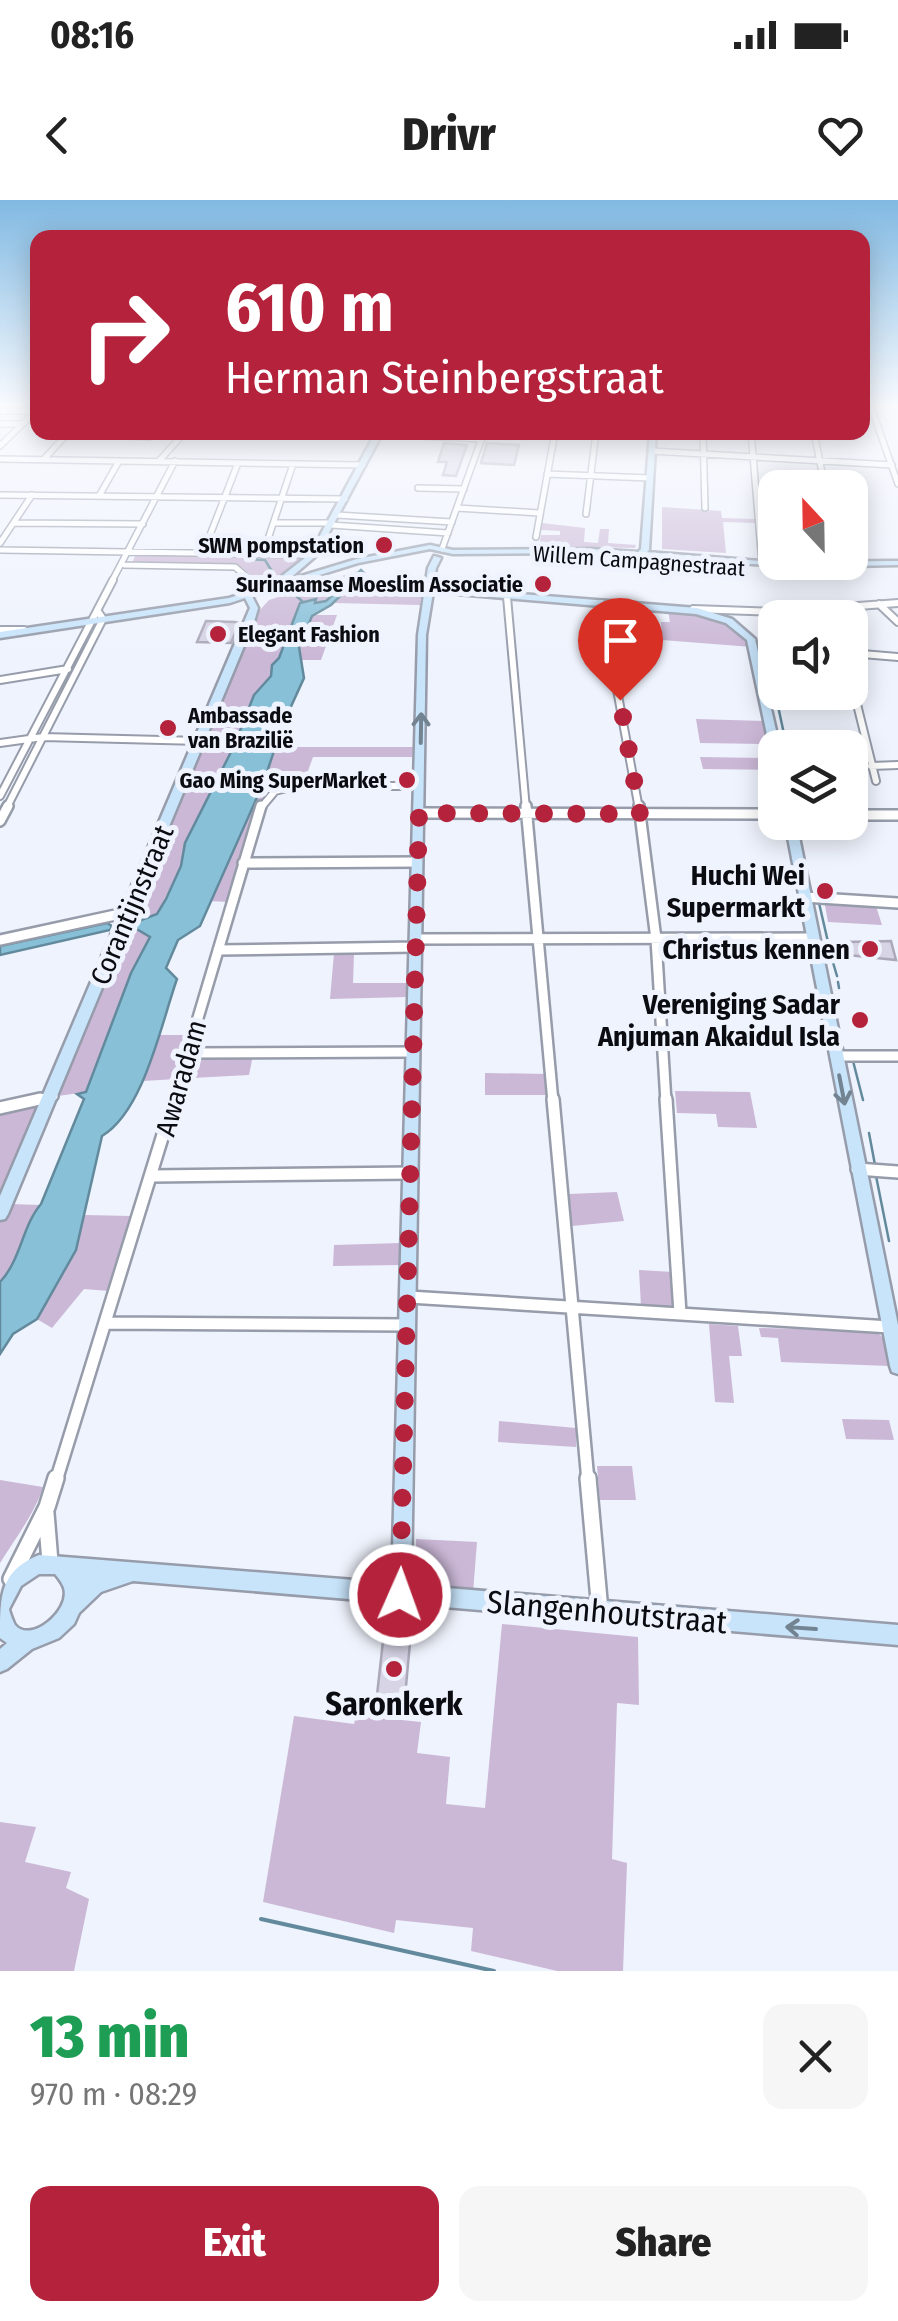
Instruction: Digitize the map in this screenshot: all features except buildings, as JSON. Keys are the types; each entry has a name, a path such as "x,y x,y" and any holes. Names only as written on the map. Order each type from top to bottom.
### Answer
{"street":[{"path":"100,496 103,490"},
{"path":"0,821 77,669 160,490"},
{"path":"203,553 228,490"},
{"path":"263,554 284,490"},
{"path":"0,635 252,599 314,555 351,490"},
{"path":"431,556 448,533 464,490 456,490"},
{"path":"536,537 544,490"},
{"path":"586,514 590,490"},
{"path":"638,556 648,490"},
{"path":"704,490 705,508"},
{"path":"755,490 758,521"},
{"path":"0,495 346,499"},
{"path":"32,495 0,546 314,555"},
{"path":"457,508 539,513"},
{"path":"333,521 436,535 448,533"},
{"path":"274,523 451,521"},
{"path":"400,1595 427,594 436,535 451,521"},
{"path":"14,522 143,524"},
{"name":"Willem Campagnestraat","path":"252,599 354,567 408,557 536,554 758,564"},
{"name":"Willem Campagnestraat","path":"252,599 357,562 431,556"},
{"name":"Willem Campagnestraat","path":"638,556 758,568"},
{"path":"124,565 235,568 252,599"},
{"name":"Willem Campagnestraat","path":"868,565 898,565"},
{"path":"427,594 676,608 730,616 758,614"},
{"path":"508,597 600,1612"},
{"name":"Corantijnstraat","path":"0,1214 201,740 252,599"},
{"path":"868,605 898,602"},
{"path":"601,603 640,814 656,940 680,1314"},
{"path":"878,604 898,622"},
{"path":"730,616 752,639 771,730"},
{"path":"0,635 96,621"},
{"path":"0,796 65,669 96,621"},
{"path":"868,654 898,657"},
{"path":"0,680 77,669"},
{"path":"858,710 876,781"},
{"path":"0,744 43,736 201,740"},
{"path":"871,766 898,765"},
{"name":"Awaradam","path":"8,1585 46,1508 107,1323 262,803 275,791 294,786 420,786"},
{"path":"419,813 758,814"},
{"path":"868,815 898,815"},
{"path":"793,840 898,1366"},
{"path":"244,864 417,862"},
{"path":"804,897 898,903"},
{"path":"0,940 129,912"},
{"path":"218,950 539,940 812,938"},
{"path":"188,1053 414,1052"},
{"path":"835,1056 898,1056"},
{"path":"0,1108 53,1096"},
{"path":"857,1169 898,1172"},
{"path":"152,1176 412,1173"},
{"path":"409,1297 890,1327"},
{"path":"107,1323 408,1325"},
{"name":"Awaradam","path":"46,1508 45,1538 55,1564"},
{"path":"0,1662 26,1641 59,1628 72,1606 74,1582 55,1564 27,1568 8,1585 0,1609 6,1630 26,1641"},
{"name":"Slangenhoutstraat","path":"55,1564 898,1635"},
{"name":"Slangenhoutstraat","path":"72,1606 96,1585 136,1571"}],"shaded area":[{"path":"662,507 721,511 722,518 755,519 755,523 723,522 726,553 662,549"},
{"path":"542,523 585,528 584,542 598,543 600,529 609,529 608,543 636,545 539,546 541,535 560,535 560,531 540,530"},
{"path":"136,554 304,556 289,573 264,585 241,567 132,563"},
{"path":"357,571 326,601 300,604 271,676 254,695 234,746 185,843 181,866 157,914 137,919 150,936 131,973 86,1092 58,1096 258,612 269,600"},
{"path":"351,584 423,584 420,605 333,603"},
{"path":"668,610 726,623 752,647 662,640 661,622 670,622"},
{"path":"312,615 337,615 321,660 301,660 299,647"},
{"path":"696,719 766,721 768,730 758,730 758,744 700,743"},
{"path":"275,747 413,747 412,757 313,757 304,782 276,789 264,798 228,902 209,901 263,784"},
{"path":"700,757 758,758 758,770 703,769"},
{"path":"824,900 875,903 882,925 828,922"},
{"path":"334,953 354,953 353,983 407,983 407,997 330,999"},
{"path":"157,1035 188,1035 177,1079 143,1081"},
{"path":"253,1055 249,1075 192,1078 195,1056"},
{"path":"485,1073 548,1074 550,1095 485,1095"},
{"path":"675,1091 750,1092 757,1128 718,1127 716,1114 677,1113"},
{"path":"36,1105 40,1108 38,1116 32,1118 0,1198 0,1112"},
{"path":"617,1192 624,1221 572,1226 569,1194"},
{"path":"9,1204 41,1205 13,1264 0,1282 0,1223"},
{"path":"84,1215 132,1216 109,1291 84,1289 52,1328 37,1319 76,1250"},
{"path":"400,1243 400,1265 333,1266 334,1245"},
{"path":"639,1270 673,1272 673,1308 641,1306"},
{"path":"709,1324 738,1326 742,1356 729,1356 734,1403 715,1402"},
{"path":"759,1328 876,1331 884,1339 890,1366 781,1362 778,1338 761,1337"},
{"path":"842,1419 889,1420 894,1440 846,1439"},
{"path":"499,1421 576,1428 576,1447 498,1442"},
{"path":"597,1466 632,1466 636,1500 600,1500"},
{"path":"0,1480 43,1487 0,1563"},
{"path":"416,1539 477,1542 473,1593 421,1585 416,1572"},
{"path":"502,1624 638,1637 639,1705 617,1703 612,1859 627,1863 623,1971 557,1971 471,1951 473,1928 396,1920 394,1933 263,1902 294,1716 354,1724 358,1709 373,1709 373,1717 421,1722 417,1753 450,1757 446,1804 485,1808"},
{"path":"0,1822 36,1827 25,1862 71,1872 66,1888 89,1899 74,1971 0,1971"}],"water":[{"path":"361,570 364,573 331,605 312,616 299,647 304,678 263,784 200,926 178,940 166,968 177,979 157,1042 129,1107 102,1136 76,1250 37,1319 13,1334 0,1354 0,1282 13,1264 41,1204 84,1099 77,1094 86,1092 131,973 150,937 135,928 136,922 157,914 166,899 181,866 185,843 234,746 254,695 271,676 272,665 279,658 300,603 326,601"},
{"path":"107,923 112,926 110,930 0,955 0,946"}],"waterway":[{"path":"244,559 265,560 276,578"},
{"path":"293,593 303,602"},
{"path":"779,710 783,730"},
{"path":"819,903 828,942"},
{"path":"829,949 837,976"},
{"path":"838,982 839,988"},
{"path":"853,1061 863,1100"},
{"path":"869,1133 875,1165"},
{"path":"876,1176 889,1241"},
{"path":"261,1919 494,1971"}],"place":[{"name":"SWM pompstation","path":"384,545"},
{"name":"Surinaamse Moeslim Associatie","path":"543,584"},
{"name":"Elegant Fashion","path":"218,634"},
{"name":"Ambassade van Brazilië","path":"168,728"},
{"name":"Gao Ming SuperMarket","path":"407,780"},
{"name":"Huchi Wei Supermarkt","path":"825,891"},
{"name":"Christus kennen","path":"870,949"},
{"name":"Vereniging Sadar Anjuman Akaidul Isla","path":"860,1020"},
{"name":"Saronkerk","path":"394,1669"}],"route":[{"path":"400,1595 419,813 640,814 620,700"}]}
